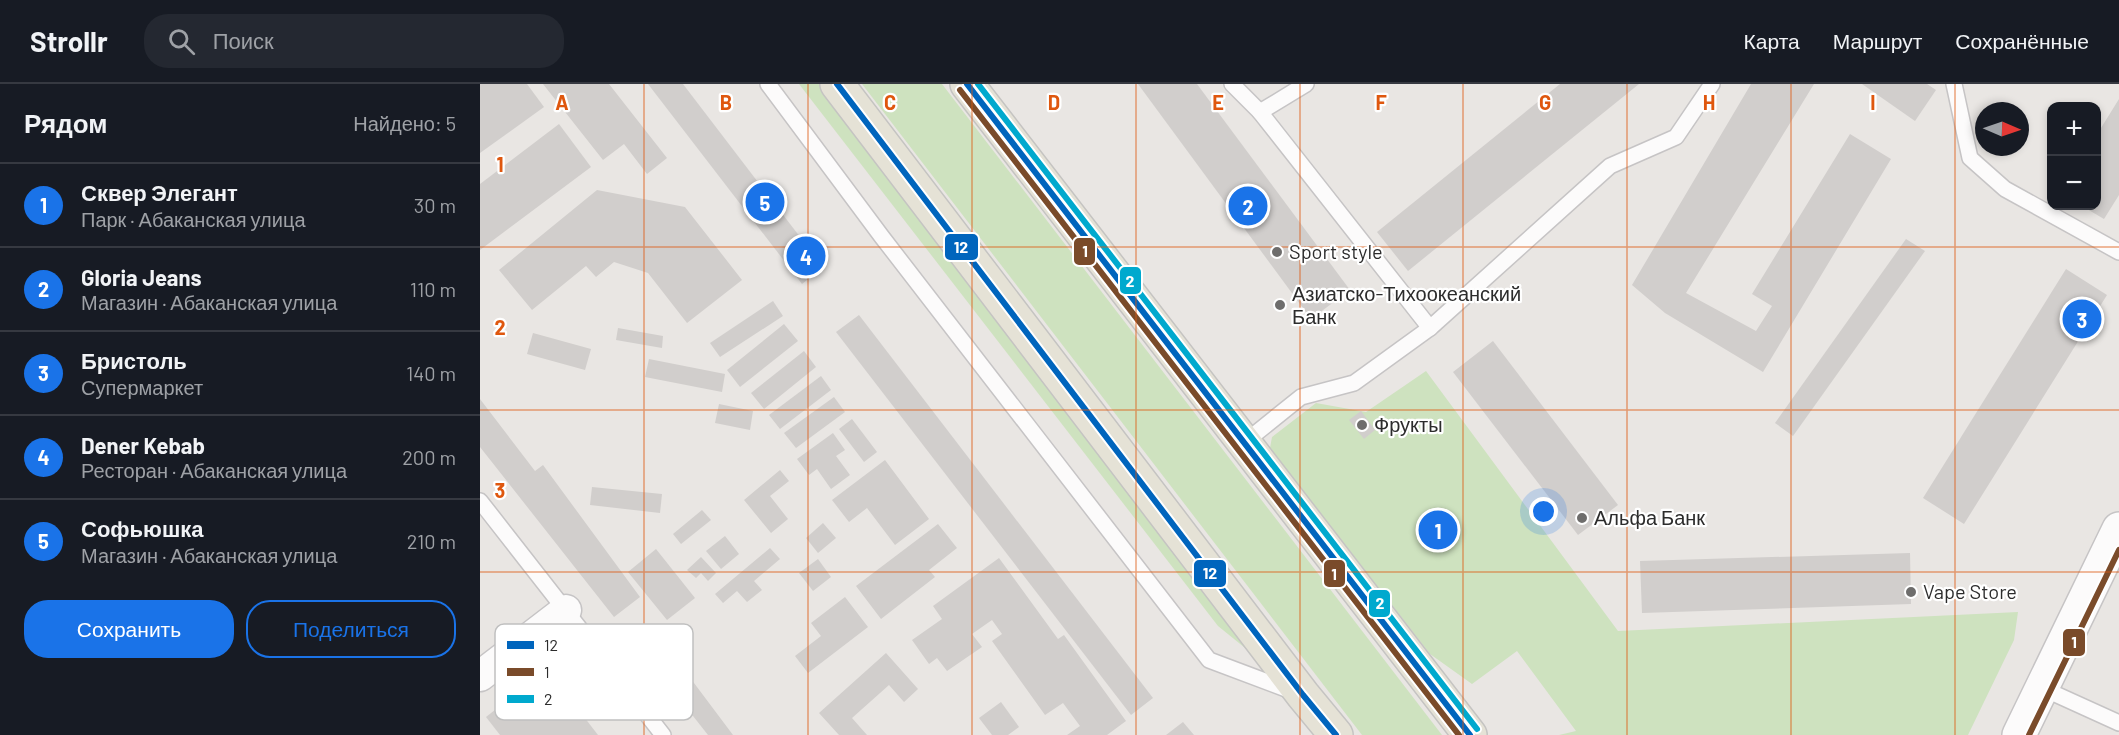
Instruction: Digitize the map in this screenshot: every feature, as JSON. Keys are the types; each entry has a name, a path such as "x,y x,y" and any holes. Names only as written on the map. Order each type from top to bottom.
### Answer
{"main road":[{"path":"837,84 1303,695 1336,735"},
{"path":"967,84 1470,735"}],"street":[{"path":"2019,735 2119,529"},
{"path":"548,624 566,610"},
{"path":"480,676 495,664"}],"lane":[{"path":"768,84 889,247 1209,660 1303,695"},
{"path":"1232,84 1260,112 1430,328"},
{"path":"1260,112 1306,84"},
{"path":"1245,442 1301,397 1354,383 1430,328 1610,166 1676,137 1712,84"},
{"path":"1954,84 1970,158 2005,189 2119,252"},
{"path":"480,501 577,624"},
{"path":"2042,688 2119,723"},
{"path":"651,720 663,735"}],"green space":[{"path":"799,84 819,84 1255,656 1218,626"},
{"path":"862,84 942,84 1442,735 1362,735"},
{"path":"1426,371 1618,631 2018,612 2014,640 1968,735 1559,735 1576,731 1517,651 1472,684 1430,654 1270,448 1272,437 1316,403 1366,412"}],"building":[{"path":"480,84 527,84 544,107 480,153"},
{"path":"543,84 609,84 667,158 647,174 624,144 603,160"},
{"path":"648,84 683,84 823,267 802,284"},
{"path":"1138,84 1197,84 1350,290 1311,319"},
{"path":"1560,84 1639,84 1408,271 1377,232"},
{"path":"1751,84 1814,84 1686,293 1756,331 1772,306 1752,294 1850,134 1891,159 1763,372 1665,313 1632,285"},
{"path":"1862,84 1927,84 1936,90 1915,121"},
{"path":"2119,99 2119,195 2104,219 2089,210 2101,210 2101,128"},
{"path":"559,124 591,167 480,250 480,184"},
{"path":"597,190 685,207 742,280 687,323 648,273 614,262 596,277 586,266 532,310 499,270"},
{"path":"1906,239 1925,251 1793,436 1775,423"},
{"path":"2066,269 2107,295 1964,524 1923,498"},
{"path":"773,301 783,316 720,357 710,343"},
{"path":"859,315 1153,698 1131,715 836,332"},
{"path":"784,324 798,341 740,387 727,370"},
{"path":"618,328 663,336 662,348 616,340"},
{"path":"533,333 591,349 585,370 527,354"},
{"path":"1493,341 1618,505 1578,535 1453,372"},
{"path":"804,351 816,367 764,409 751,393"},
{"path":"649,359 725,374 722,392 645,377"},
{"path":"821,376 831,390 780,429 769,415"},
{"path":"834,397 845,412 796,448 784,433"},
{"path":"480,399 535,471 543,465 640,597 614,617 480,447"},
{"path":"719,404 753,411 750,430 715,423"},
{"name":"Фрукты","path":"1361,411 1375,430 1364,439 1349,420"},
{"path":"852,419 877,452 864,462 839,429"},
{"path":"833,433 845,450 836,456 850,475 831,489 817,469 809,475 797,459"},
{"path":"885,460 929,519 895,545 867,508 849,522 832,500"},
{"path":"780,470 789,481 770,496 788,519 771,533 744,500"},
{"path":"592,487 662,494 660,513 590,505"},
{"path":"702,510 711,520 681,544 673,534"},
{"path":"823,523 836,538 818,553 806,538"},
{"path":"938,524 957,548 929,570 935,577 881,619 856,586"},
{"path":"725,536 739,554 721,569 706,551"},
{"path":"770,548 780,559 754,581 762,590 747,602 737,591 723,603 715,594"},
{"path":"656,549 695,598 667,620 628,572"},
{"path":"1910,553 1911,604 1642,613 1640,561"},
{"path":"701,557 716,573 708,581 701,573 696,578 687,570"},
{"path":"999,558 1058,639 1064,635 1126,721 1107,735 1067,735 1080,726 1063,703 1045,715 992,641 1002,634 992,620 972,634 982,647 947,671 937,658 929,664 912,640 942,619 933,606"},
{"path":"818,559 831,577 813,591 799,573"},
{"path":"845,597 868,627 808,673 795,656 821,636 811,623"},
{"path":"886,653 918,689 904,702 889,685 852,718 867,735 839,735 819,713"},
{"path":"693,682 733,735 708,735 693,716"},
{"path":"1001,702 1019,727 1008,735 992,735 979,718"},
{"path":"495,710 495,720 586,720 598,735 500,735 486,717"},
{"path":"1183,722 1194,735 1166,735"}],"transit line":[{"name":"12","path":"837,84 1303,695 1336,735"},
{"name":"12","path":"967,84 1470,735"},
{"name":"2","path":"978,84 1477,729"},
{"name":"1","path":"960,90 1459,735"},
{"name":"1","path":"2029,735 2119,550"}],"place":[{"name":"Софьюшка","path":"765,202"},
{"name":"Gloria Jeans","path":"1248,206"},
{"name":"Sport style","path":"1277,252"},
{"name":"Dener Kebab","path":"806,256"},
{"name":"Азиатско-Тихоокеанский Банк","path":"1280,305"},
{"name":"Бристоль","path":"2082,319"},
{"name":"Фрукты","path":"1362,425"},
{"name":"Альфа Банк","path":"1582,518"},
{"name":"Сквер Элегант","path":"1438,530"},
{"name":"Vape Store","path":"1911,592"}]}
